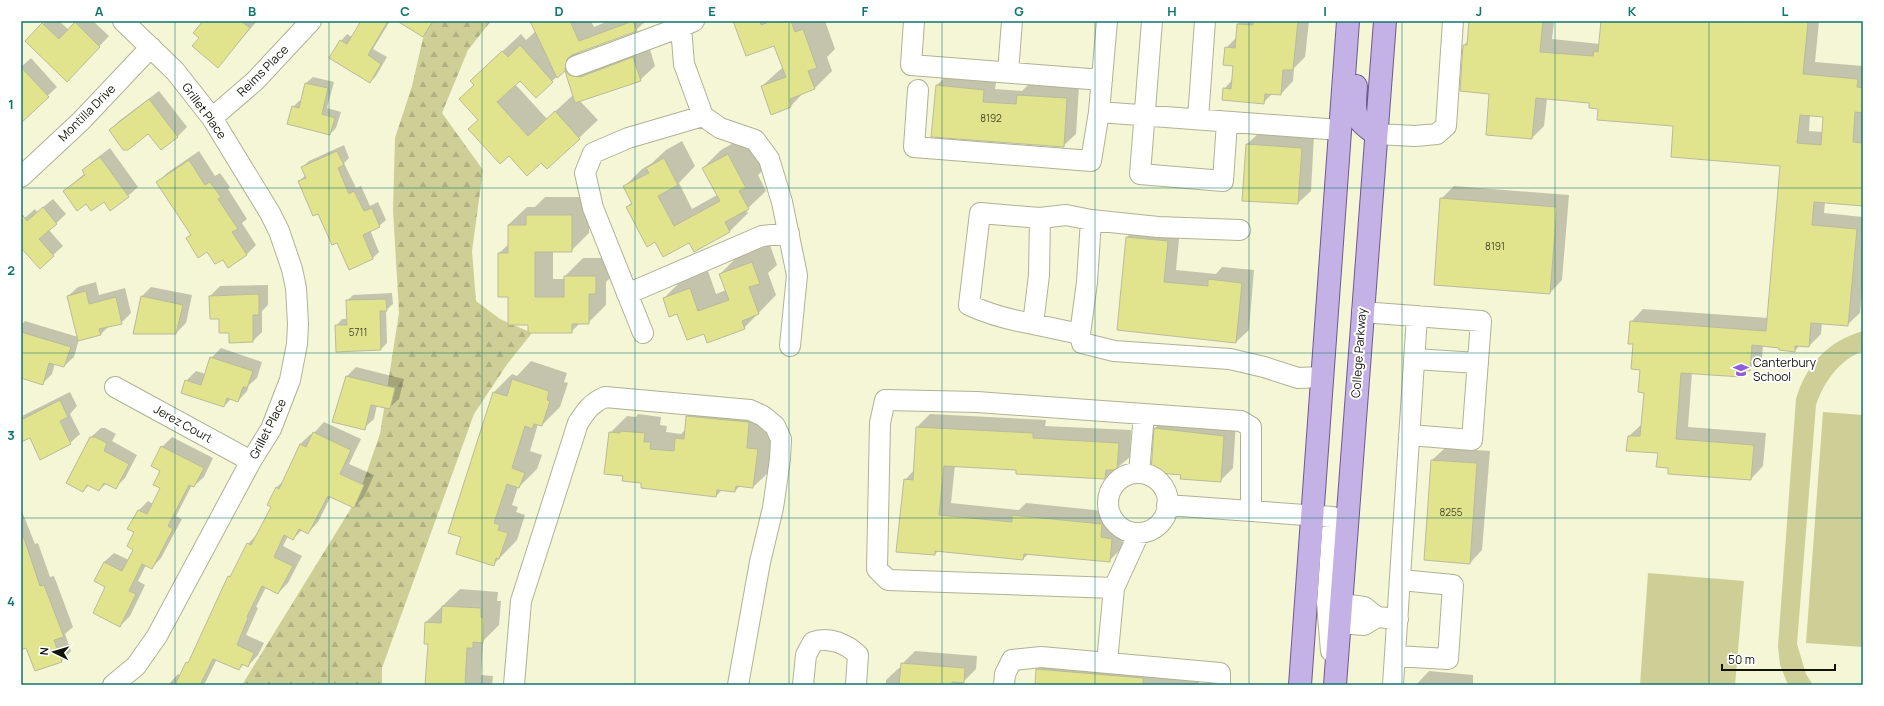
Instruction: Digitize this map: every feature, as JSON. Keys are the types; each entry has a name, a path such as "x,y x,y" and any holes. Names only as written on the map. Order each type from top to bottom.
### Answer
{"main road":[{"path":"1300,685 1348,21"},
{"path":"1356,21 1360,37 1355,109 1362,125 1376,134"},
{"name":"College Parkway","path":"1335,685 1385,21"}],"street":[{"name":"Grillet Place","path":"113,685 136,666 157,636 251,461 276,419 290,380 297,344 298,324 296,288 288,256 279,231 212,118 175,71 123,21"},
{"name":"Reims Place","path":"212,118 255,82 311,21"},
{"path":"914,21 911,65 1102,80"},
{"path":"1008,72 1012,21"},
{"path":"918,90 914,147 1091,161 1099,112 1107,21"},
{"path":"1152,21 1140,174 1223,181 1227,122"},
{"path":"1198,120 1205,21"},
{"path":"1376,134 1415,136 1437,134 1446,126 1453,21"},
{"path":"576,66 687,24 684,64 703,116 720,128 755,140 769,159 782,202 796,275 790,346"},
{"name":"Montilla Drive","path":"21,177 81,121 151,47"},
{"path":"1099,112 1340,130"},
{"path":"643,333 593,208 585,173 593,153 628,138 703,116"},
{"path":"1080,334 1009,320 981,311 969,305 980,213 1040,218 1066,215 1091,220 1158,227 1240,230"},
{"path":"1033,324 1039,275 1040,218"},
{"path":"1091,220 1087,282 1080,334 1082,343 1114,351 1230,359 1264,367 1298,378 1323,377"},
{"path":"627,294 762,236 789,233"},
{"path":"1362,312 1481,321 1472,440 1409,434"},
{"path":"1393,685 1417,316"},
{"path":"1414,359 1478,364"},
{"name":"Jerez Court","path":"115,387 251,461"},
{"path":"514,685 521,601 578,424 586,410 594,401 605,397 750,410 763,416 774,426 781,439 773,508 760,562 738,685"},
{"path":"1114,588 888,580 877,569 880,423 885,400 977,402 1241,421 1251,427 1251,511"},
{"path":"1139,472 1144,414"},
{"path":"1139,472 1148,474 1160,483 1167,495 1168,504 1162,521 1148,531 1139,533 1130,531 1117,524 1109,512 1109,493 1121,478 1129,474 1139,472"},
{"path":"1168,504 1334,518 1327,603 1335,685"},
{"path":"1107,662 1114,588 1139,533"},
{"path":"1395,656 1448,659 1453,585 1401,580"},
{"path":"1341,613 1364,625 1377,617 1398,619"},
{"path":"803,685 806,655 813,642 824,639 849,647 858,655 856,685"},
{"path":"1004,685 1005,674 1012,660 1041,657 1220,673 1220,685"}],"green space":[{"path":"427,21 491,21 468,50 442,113 483,170 472,251 476,301 500,319 532,333 508,363 474,414 382,668 382,685 242,685 358,497 380,434 399,313 393,210 395,138 412,86"},
{"path":"1863,331 1863,351 1854,355 1840,366 1823,388 1816,405 1797,644 1806,674 1813,685 1788,685 1780,665 1778,646 1796,399 1806,375 1820,356 1839,341 1850,335"},
{"path":"1823,412 1863,415 1863,647 1806,643"},
{"path":"1648,573 1744,581 1735,685 1640,685"}],"building":[{"path":"203,21 241,21 250,28 218,68 192,46 199,38 193,33"},
{"path":"361,21 388,21 368,55 381,64 370,83 329,58 340,40 347,44"},
{"path":"397,21 433,21 423,37"},
{"path":"530,21 570,21 579,41 633,21 637,31 572,55 567,59 565,70 569,75 580,77 633,57 641,81 575,103 565,71 557,78"},
{"path":"733,21 760,21 761,25 771,21 791,21 795,32 803,29 817,68 808,71 815,89 790,99 791,107 771,115 761,86 786,77 774,46 746,56"},
{"path":"1253,21 1298,21 1293,70 1283,70 1281,95 1265,94 1264,104 1222,100 1223,88 1231,89 1233,66 1223,65 1225,47 1235,48 1237,24 1253,25"},
{"name":"Canterbury School","path":"1469,21 1543,21 1540,52 1593,56 1594,51 1598,52 1601,21 1808,22 1803,74 1858,79 1857,87 1863,88 1863,113 1855,112 1853,142 1863,143 1863,206 1814,202 1812,225 1857,229 1848,326 1811,323 1809,347 1795,346 1795,352 1779,350 1779,348 1752,345 1750,371 1742,371 1742,377 1681,373 1676,439 1754,445 1751,480 1668,474 1668,468 1656,467 1658,453 1626,451 1628,436 1640,436 1644,393 1638,392 1640,370 1631,369 1633,344 1628,344 1630,321 1766,331 1780,166 1671,157 1673,126 1597,120 1598,109 1589,108 1589,103 1536,98 1532,139 1486,135 1489,94 1460,91 1463,45 1467,45","holes":["1800,115 1823,117 1821,145 1797,143"]},
{"path":"75,22 100,47 67,82 25,41 42,23 59,39"},
{"path":"520,45 553,82 536,98 520,81 497,102 528,136 555,111 580,139 547,169 541,163 527,176 509,156 500,164 468,129 478,120 459,99 474,85 470,81 502,51 508,57"},
{"path":"21,67 49,97 21,123"},
{"path":"305,83 328,88 322,114 335,118 330,135 287,124 292,106 299,108"},
{"path":"936,85 984,90 983,102 1016,104 1017,95 1067,98 1064,147 931,137"},
{"path":"149,99 178,137 161,150 148,134 128,150 123,150 109,130"},
{"path":"1246,144 1302,148 1298,204 1242,201"},
{"path":"337,151 344,165 338,168 349,194 354,191 364,211 372,208 380,227 363,235 373,259 349,270 337,243 332,245 318,214 313,216 298,181 306,178 301,167"},
{"path":"728,154 746,188 739,191 749,209 725,222 730,232 694,252 689,243 663,257 655,242 647,247 626,207 632,204 623,186 649,173 646,168 664,158 678,185 658,196 674,226 720,201 702,168"},
{"path":"100,157 129,197 110,211 104,202 91,211 86,204 77,211 63,191 85,175 82,170"},
{"path":"189,160 205,185 210,182 221,197 218,199 238,229 232,232 247,255 228,268 223,260 215,264 207,252 198,258 186,238 191,235 156,182"},
{"path":"1440,198 1557,207 1550,294 1434,285"},
{"path":"43,207 57,224 39,239 54,256 40,269 21,248 21,213 27,221"},
{"path":"526,215 572,215 572,252 535,252 535,297 564,297 564,276 596,276 596,294 589,294 589,324 572,324 572,333 528,333 528,325 508,325 508,297 498,297 498,253 508,253 508,225 526,225"},
{"path":"1126,237 1168,241 1164,282 1208,286 1208,279 1242,283 1236,343 1117,330"},
{"path":"752,262 760,284 749,287 759,314 742,321 745,329 707,343 704,334 687,340 677,314 669,317 663,298 690,288 698,311 729,300 719,274"},
{"path":"86,291 89,304 116,297 122,324 99,329 101,335 78,341 67,296"},
{"path":"259,294 259,315 253,315 253,342 229,343 229,333 219,333 219,319 210,319 209,296"},
{"path":"141,296 183,305 176,334 133,334"},
{"path":"386,299 387,311 380,311 381,350 336,352 335,325 347,325 346,300"},
{"path":"21,332 71,347 64,367 49,363 43,385 21,378"},
{"path":"210,357 253,371 247,388 243,387 238,402 227,398 224,407 181,393 185,380 201,385"},
{"path":"346,376 395,388 390,409 371,405 365,430 332,422"},
{"path":"512,379 549,391 547,400 550,401 542,426 534,424 532,429 525,426 512,468 525,473 519,488 507,484 494,523 500,525 498,530 508,533 499,559 496,558 494,566 456,554 461,537 448,533 493,392 507,396"},
{"path":"60,400 68,417 60,421 71,444 40,460 30,438 21,442 21,420"},
{"path":"686,416 749,422 747,448 758,449 753,488 736,486 735,492 717,490 716,497 641,488 641,483 622,481 623,476 604,474 609,432 620,433 620,431 645,433 644,442 651,442 650,449 674,451 675,438 684,439"},
{"path":"916,427 1033,433 1033,438 1119,443 1117,470 1106,470 1105,479 1016,474 1016,470 944,466 939,515 1012,522 1012,515 1102,524 1101,537 1112,539 1110,562 1024,554 1023,560 935,551 935,555 896,552 904,479 913,480"},
{"path":"1154,428 1224,436 1221,482 1180,479 1181,475 1151,472"},
{"path":"313,432 351,450 340,474 364,485 354,508 328,496 308,534 299,529 293,540 284,535 274,557 293,566 278,594 262,586 247,617 248,618 237,645 254,653 248,667 242,664 239,670 213,659 200,685 175,685 186,662 188,663 228,576 230,577 247,543 251,545 271,507 267,505 276,487 279,489 300,444 306,447"},
{"path":"90,437 95,437 107,443 104,451 129,464 116,489 104,483 99,491 87,485 83,492 66,483"},
{"path":"161,446 204,468 194,487 189,485 168,526 173,529 152,569 142,564 129,591 136,594 120,627 93,613 105,587 94,581 104,562 122,571 133,550 127,546 134,532 127,529 138,510 147,514 160,488 153,485 160,471 151,466"},
{"path":"1431,460 1477,463 1470,564 1424,560"},
{"path":"23,535 40,586 44,585 64,637 54,640 62,662 35,671 26,648 21,650 21,536"},
{"path":"442,606 481,608 481,617 484,618 483,643 473,642 473,648 467,648 465,685 425,685 428,644 424,644 425,622 441,623"},
{"path":"901,663 965,668 964,683 952,682 952,685 899,685"},
{"path":"1036,669 1143,678 1143,685 1035,685"}],"place":[{"name":"Canterbury School","path":"1741,370"}]}
